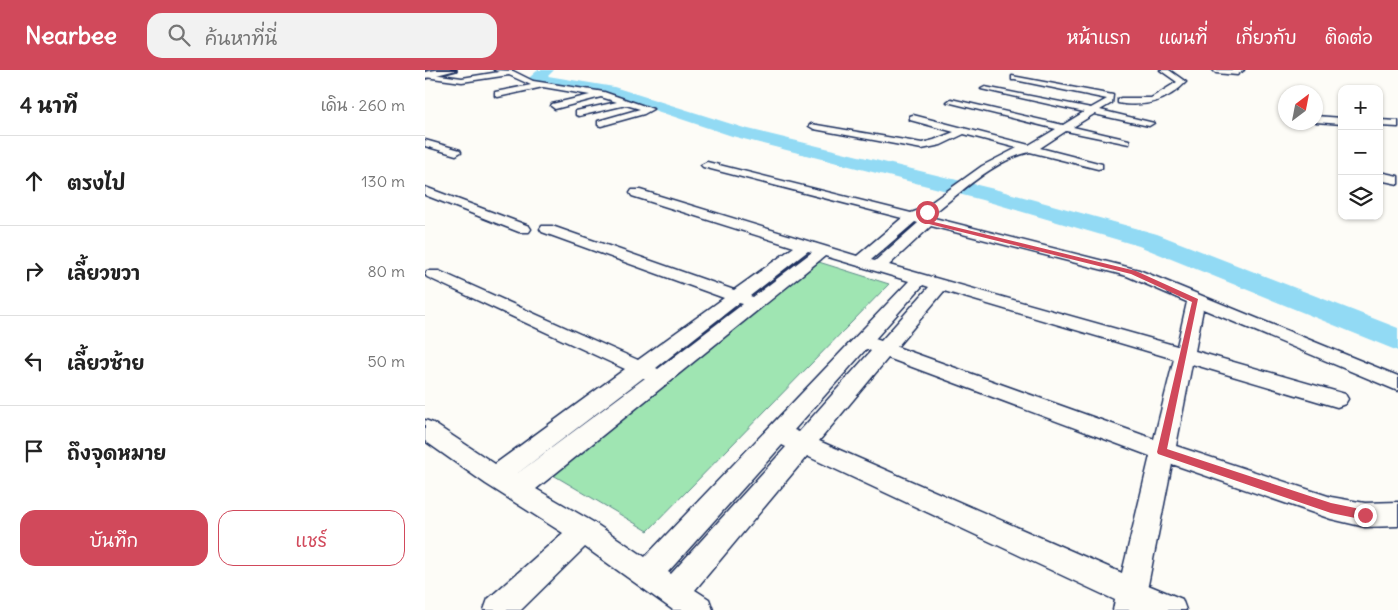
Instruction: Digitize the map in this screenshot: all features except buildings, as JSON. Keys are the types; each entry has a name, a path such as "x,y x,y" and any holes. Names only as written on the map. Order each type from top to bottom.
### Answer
{"street":[{"path":"426,74 451,70"},
{"path":"498,70 510,73 523,80 604,94 648,108 641,112 601,122"},
{"path":"1151,102 1159,100 1182,82 1165,70"},
{"path":"1216,71 1237,73 1240,70"},
{"path":"426,74 461,80 510,73"},
{"path":"1015,78 1112,99 1151,102 1162,105"},
{"path":"879,267 950,194 992,164 1080,109 1112,99 1146,97 1170,80 1177,78"},
{"path":"504,83 523,80"},
{"path":"498,94 546,85"},
{"path":"548,95 577,89"},
{"path":"985,89 1149,123"},
{"path":"555,106 604,94"},
{"path":"1032,148 1066,129 1112,99"},
{"path":"579,113 629,101"},
{"path":"951,102 1125,142"},
{"path":"913,118 1019,148 1032,148 1097,166"},
{"path":"1323,119 1338,120"},
{"path":"1383,123 1398,124"},
{"path":"814,126 922,146 937,143 963,131"},
{"path":"425,143 456,152"},
{"path":"707,165 912,217 927,217 1133,273 1398,384"},
{"path":"1383,177 1398,180"},
{"path":"425,191 524,229"},
{"path":"637,193 814,248 1337,399"},
{"path":"861,261 912,217"},
{"path":"547,229 746,301"},
{"path":"505,483 660,378 746,301 814,248"},
{"path":"433,274 642,368 660,378"},
{"path":"647,575 862,341 930,282"},
{"path":"673,594 884,348 930,282"},
{"path":"505,483 642,368 746,301"},
{"path":"1130,601 1196,301"},
{"path":"862,341 1162,452 1331,508 1365,515 1398,514"},
{"path":"425,429 505,483 584,531 698,610"},
{"path":"778,433 803,442 1130,601 1171,610"},
{"path":"499,610 584,531"}],"green space":[{"path":"806,258 889,284 648,531 538,466"}],"waterway":[{"path":"547,70 536,78 609,90 738,132 990,195 1148,240 1398,340"}],"route":[{"path":"927,212 927,222 1133,273 1196,301 1162,452 1331,508 1365,515"}]}
